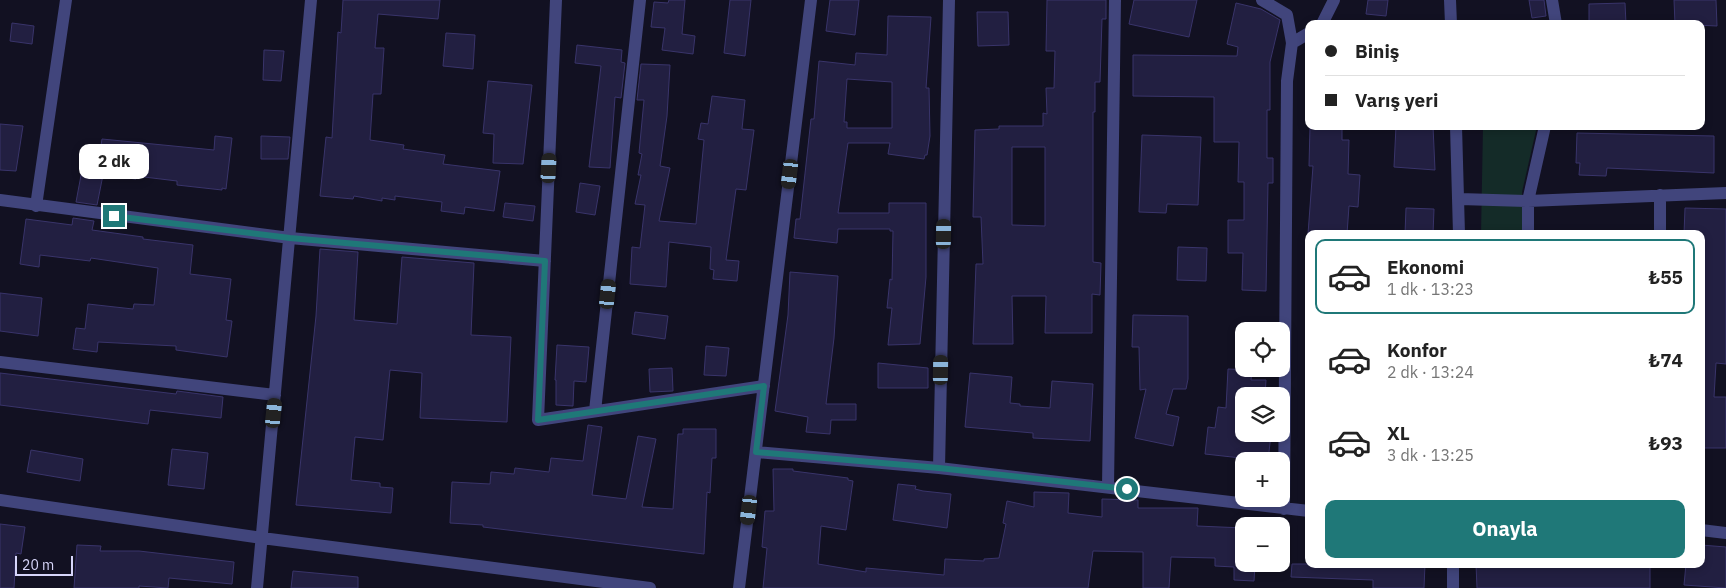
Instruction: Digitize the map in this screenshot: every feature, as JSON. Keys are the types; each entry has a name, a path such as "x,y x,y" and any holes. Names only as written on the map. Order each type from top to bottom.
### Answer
{"street":[{"path":"36,206 66,0"},
{"path":"257,588 312,0"},
{"path":"556,0 538,420 764,386"},
{"path":"595,411 640,0"},
{"path":"739,588 811,0"},
{"path":"939,468 949,0"},
{"path":"1108,487 1115,0"},
{"path":"1262,0 1287,15 1292,43 1287,81 1284,509"},
{"path":"1324,20 1334,0"},
{"path":"1450,0 1451,20"},
{"path":"1552,0 1555,20"},
{"path":"1292,43 1305,35"},
{"path":"1456,130 1460,199 1459,230"},
{"path":"1528,230 1528,201 1544,130"},
{"path":"1460,199 1528,201 1726,193"},
{"path":"1660,195 1660,230"},
{"path":"0,200 290,238 545,261"},
{"path":"0,362 275,395"},
{"path":"756,452 939,468 1305,511"},
{"path":"0,500 262,538 650,588"},
{"path":"1705,530 1726,533"},
{"path":"1453,568 1453,588"}],"green space":[{"path":"1483,130 1536,130 1522,192 1522,230 1481,230"}],"building":[{"path":"343,0 440,0 438,19 378,14 375,48 384,48 381,94 373,94 370,140 404,145 403,149 445,155 443,164 500,171 494,211 465,207 464,214 441,211 442,202 395,196 395,200 382,198 382,201 354,196 353,199 320,196 326,137 332,138 338,32 341,33"},
{"path":"669,0 685,0 682,34 695,36 693,54 662,50 665,28 651,27 654,2 668,3"},
{"path":"730,0 751,0 745,56 724,53"},
{"path":"830,0 859,0 855,35 826,31"},
{"path":"1047,0 1106,0 1106,19 1102,19 1100,82 1095,82 1095,112 1093,112 1093,262 1101,263 1100,295 1092,294 1092,333 1045,333 1046,296 1012,296 1013,344 973,344 976,264 983,264 981,217 973,217 975,130 999,129 999,126 1043,126 1043,113 1047,114 1046,88 1054,88 1055,51 1046,51","holes":["1012,147 1045,147 1045,226 1012,225"]},
{"path":"1134,0 1197,0 1189,37 1129,24"},
{"path":"1368,0 1388,0 1386,16 1366,14"},
{"path":"1529,0 1544,0 1546,16 1532,18"},
{"path":"1674,0 1716,0 1717,26 1705,25 1705,20 1675,20"},
{"path":"1236,3 1261,9 1280,20 1270,62 1270,110 1267,110 1267,158 1273,158 1273,183 1268,183 1266,291 1242,290 1243,253 1228,253 1228,220 1244,220 1244,182 1238,182 1239,142 1214,142 1214,97 1133,96 1133,55 1237,56 1238,47 1227,44"},
{"path":"1625,3 1626,20 1589,20 1589,4"},
{"path":"977,12 1008,12 1009,45 978,46"},
{"path":"888,16 931,17 926,88 929,88 930,136 927,155 925,155 924,159 888,154 890,143 848,143 838,213 889,213 889,203 926,203 926,277 920,344 888,345 892,308 887,308 890,279 892,280 893,231 890,231 890,229 838,229 837,243 794,238 796,219 800,219 811,119 814,119 819,61 855,65 856,53 887,55","holes":["847,79 892,82 892,128 847,128 847,122 844,122"]},
{"path":"12,23 34,26 32,44 10,41"},
{"path":"446,33 475,35 473,69 443,66"},
{"path":"577,45 622,50 621,62 625,63 621,98 615,97 610,168 589,167 601,66 575,63"},
{"path":"264,50 284,51 281,81 263,80"},
{"path":"641,64 670,65 667,116 660,166 670,168 659,221 696,224 704,140 698,139 701,123 708,124 712,96 745,100 742,129 754,130 746,190 736,189 726,260 739,261 737,281 713,279 714,270 710,269 711,247 669,242 666,287 630,284 632,247 640,248 645,205 635,204 641,175 638,175 642,154 639,153 644,100 637,100"},
{"path":"488,81 532,85 523,164 493,163 494,134 483,133"},
{"path":"0,124 23,126 16,171 0,170"},
{"path":"1310,130 1342,130 1342,140 1349,140 1348,174 1360,175 1358,207 1349,206 1347,230 1308,230 1313,166 1309,166"},
{"path":"1396,130 1433,130 1435,170 1394,167"},
{"path":"1577,133 1714,136 1714,173 1607,168 1606,176 1579,175 1580,163 1576,163"},
{"path":"1142,135 1201,137 1198,205 1167,204 1166,213 1139,212"},
{"path":"215,136 232,138 226,189 177,185 177,181 136,176 136,179 103,175 97,205 76,202 82,170 97,173 102,139 214,150"},
{"path":"261,136 290,137 288,159 261,159"},
{"path":"580,183 600,186 595,215 576,212"},
{"path":"505,203 535,206 533,221 503,217"},
{"path":"1406,208 1434,209 1433,230 1405,230"},
{"path":"1685,208 1726,209 1726,364 1716,363 1714,397 1726,397 1726,448 1705,448 1705,230 1684,230"},
{"path":"73,218 94,221 92,230 193,245 190,274 231,279 226,320 232,321 227,357 176,350 176,346 98,342 97,352 73,349 76,328 85,329 88,304 133,309 134,304 154,305 158,268 91,258 90,261 40,255 39,267 20,264 26,219 72,225"},
{"path":"1178,247 1207,248 1206,281 1177,280"},
{"path":"320,249 358,252 354,320 397,324 402,257 474,263 471,335 511,337 507,422 420,418 422,373 390,370 383,440 355,437 351,480 380,483 380,487 393,488 391,513 296,505 316,316"},
{"path":"790,272 838,276 834,338 826,404 856,404 856,420 831,420 830,434 806,432 808,417 775,411 788,315"},
{"path":"0,293 42,298 38,336 0,331"},
{"path":"635,312 668,316 665,339 632,334"},
{"path":"1133,315 1188,316 1188,379 1186,389 1173,389 1166,414 1179,417 1173,446 1135,438 1146,389 1140,390 1139,347 1132,347"},
{"path":"557,345 589,347 586,382 574,381 573,406 556,405"},
{"path":"706,346 729,348 726,376 704,375"},
{"path":"878,363 928,368 928,388 878,388"},
{"path":"672,368 673,391 650,392 649,369"},
{"path":"1228,369 1235,369 1235,377 1251,377 1251,380 1266,380 1266,387 1235,387 1235,442 1270,442 1269,452 1235,452 1235,457 1205,454 1208,427 1215,428 1218,407 1226,408"},
{"path":"0,373 176,394 177,391 223,397 221,418 150,410 148,424 0,405"},
{"path":"970,373 1012,377 1010,403 1020,404 1020,406 1050,408 1052,381 1093,384 1090,441 1033,438 1033,433 965,427"},
{"path":"588,425 602,427 592,495 626,499 638,436 656,439 642,507 673,509 678,434 683,434 683,429 716,429 716,458 712,458 710,493 707,492 704,554 483,527 483,525 450,523 452,482 490,484 491,472 514,474 515,468 549,472 551,458 583,461"},
{"path":"172,449 208,453 204,489 168,485"},
{"path":"31,450 83,459 80,481 27,472"},
{"path":"773,469 793,469 793,471 848,478 848,480 853,481 846,530 821,526 818,564 866,572 866,568 944,575 945,559 984,561 984,559 999,558 1006,524 1003,523 1007,501 1034,507 1034,492 1069,493 1068,513 1102,517 1102,499 1138,500 1138,508 1198,508 1197,526 1235,528 1235,572 1255,572 1254,581 1234,580 1234,567 1215,566 1215,558 1171,557 1169,588 1143,588 1143,552 1093,551 1088,588 763,588 767,548 762,547 765,511 774,511"},
{"path":"898,484 916,486 915,489 923,491 951,494 947,528 893,520"},
{"path":"0,524 25,527 21,554 16,553 14,588 0,588"},
{"path":"77,545 101,546 100,551 139,551 234,562 232,584 169,578 168,588 139,586 139,588 74,588"},
{"path":"1705,545 1726,547 1726,588 1684,585 1686,568 1705,568"},
{"path":"1292,564 1305,564 1305,568 1425,568 1424,588 1373,588 1373,580 1291,577"},
{"path":"1476,568 1650,568 1650,588 1477,588"},
{"path":"293,571 358,577 358,588 291,588"}],"route":[{"path":"114,216 290,238 545,261 538,420 764,386 756,452 939,468 1127,489"}]}
